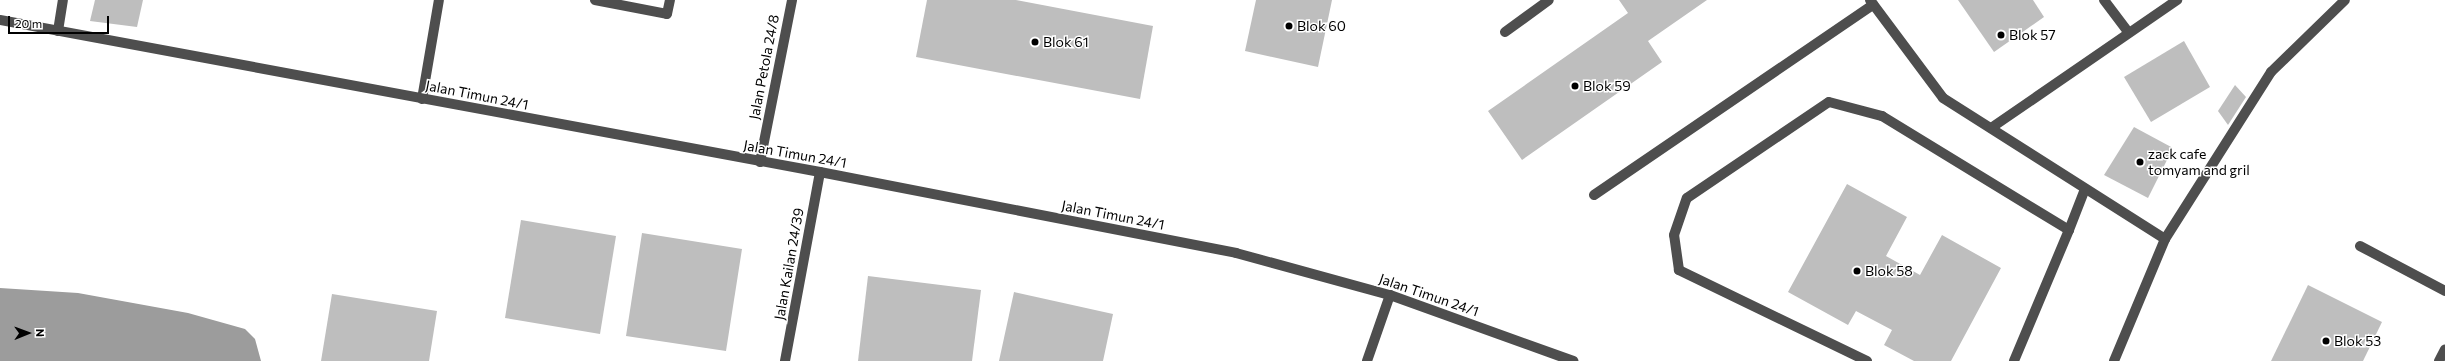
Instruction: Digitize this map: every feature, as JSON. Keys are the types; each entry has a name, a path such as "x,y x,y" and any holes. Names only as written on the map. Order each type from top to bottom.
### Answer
{"street":[{"path":"58,31 64,0"},
{"path":"422,99 439,0"},
{"path":"595,0 667,14 670,0"},
{"name":"Jalan Petola 24/8","path":"760,162 792,0"},
{"path":"1504,32 1549,0"},
{"path":"2104,0 2128,34"},
{"path":"1991,128 2177,0"},
{"path":"2114,361 2165,240 2272,72 2345,0"},
{"path":"1594,195 1872,2 1943,98 2165,240"},
{"name":"Jalan Timun 24/1","path":"0,20 820,172 1236,253 1390,295 1573,361"},
{"path":"1867,361 1679,270 1674,234 1687,198 1829,102 1882,116 2069,230"},
{"name":"Jalan Kailan 24/39","path":"785,361 820,172"},
{"path":"2014,361 2085,188"},
{"path":"2360,246 2445,291"},
{"path":"1368,361 1390,295"},
{"path":"2439,361 2445,349"}],"shaded area":[{"path":"0,288 78,293 188,313 245,329 255,339 261,361 0,361"}],"building":[{"path":"95,0 143,0 137,27 90,21"},
{"name":"Blok 61","path":"927,0 1016,0 1153,26 1140,99 916,57"},
{"name":"Blok 60","path":"1256,0 1332,0 1318,67 1245,51"},
{"name":"Blok 59","path":"1619,0 1707,0 1648,41 1662,62 1522,160 1488,111 1628,13"},
{"name":"Blok 57","path":"1958,0 2033,0 2044,17 1994,52"},
{"path":"2184,41 2210,87 2151,122 2124,77"},
{"path":"2235,85 2246,97 2228,125 2218,111"},
{"name":"zack cafe tomyam and gril","path":"2134,127 2173,148 2148,198 2104,175"},
{"name":"Blok 58","path":"1847,184 1907,217 1886,256 1920,275 1942,235 2001,268 1951,361 1914,361 1884,345 1892,330 1856,311 1848,325 1788,292"},
{"path":"521,220 616,236 600,334 505,318"},
{"path":"642,233 742,249 726,351 626,336"},
{"path":"868,276 981,290 972,361 858,361"},
{"name":"Blok 53","path":"2308,285 2382,322 2363,361 2271,361"},
{"path":"1014,292 1113,314 1103,361 999,361"},
{"path":"332,294 437,311 429,361 321,361"}],"place":[{"name":"Blok 60","path":"1289,26"},
{"name":"Blok 57","path":"2001,35"},
{"name":"Blok 61","path":"1035,42"},
{"name":"Blok 59","path":"1575,86"},
{"name":"zack cafe tomyam and gril","path":"2140,162"},
{"name":"Blok 58","path":"1857,271"},
{"name":"Blok 53","path":"2326,341"}]}
